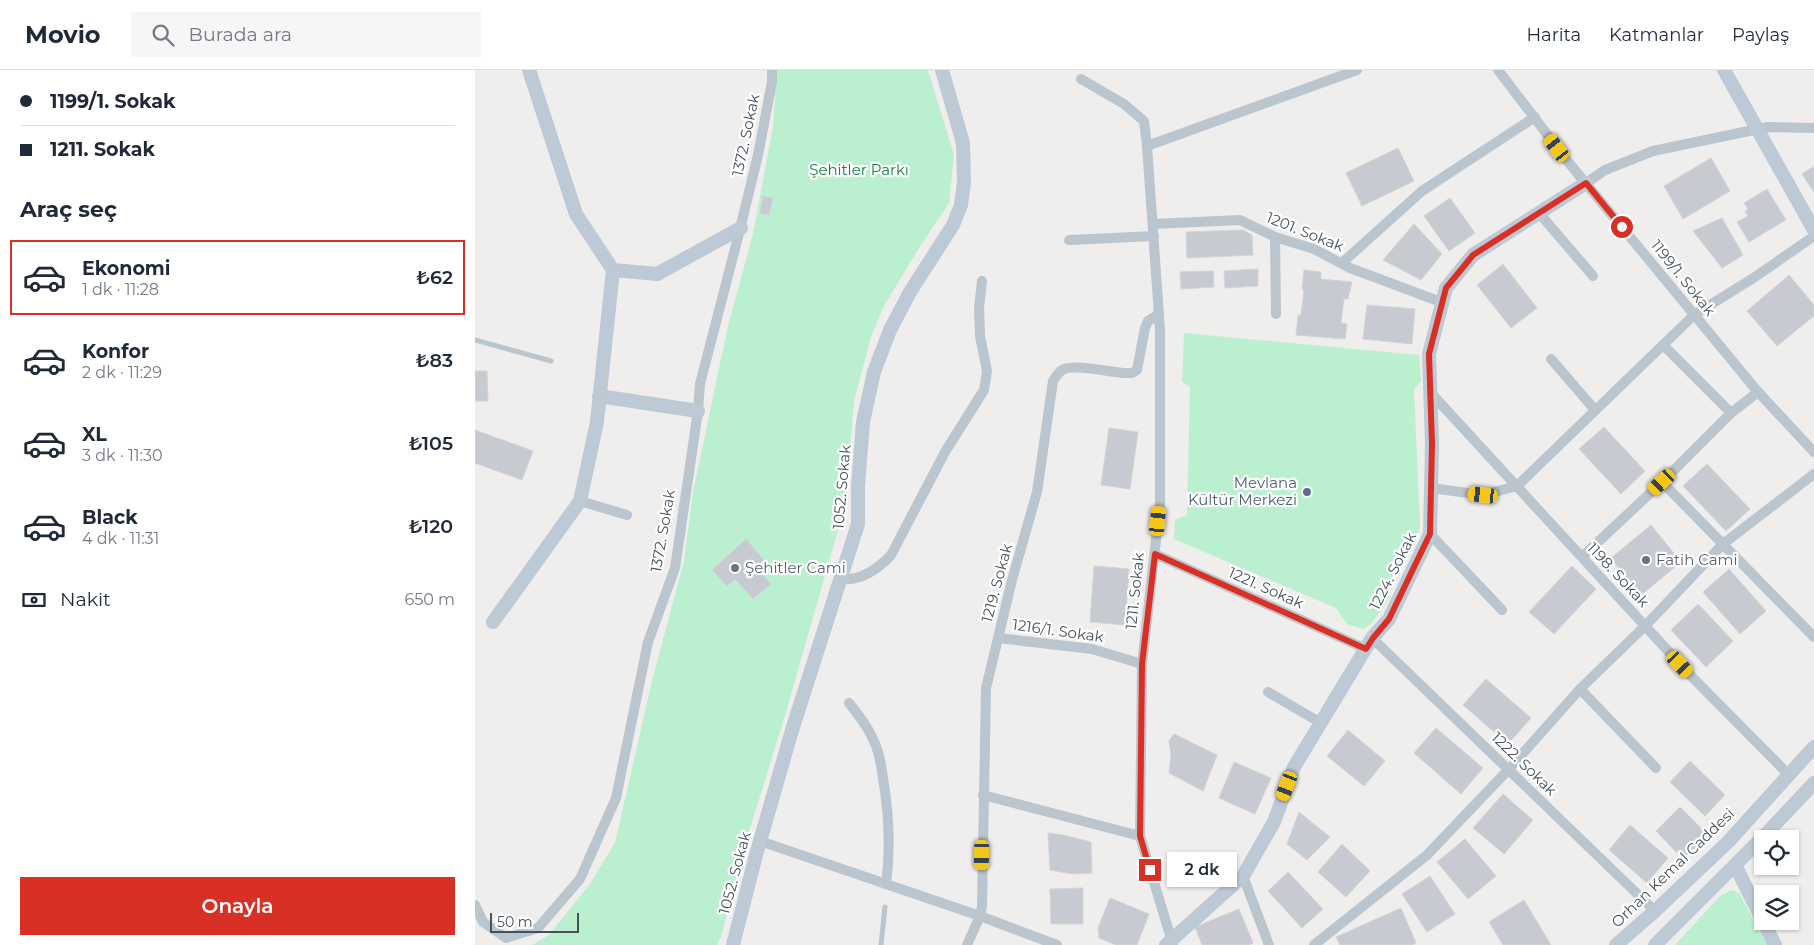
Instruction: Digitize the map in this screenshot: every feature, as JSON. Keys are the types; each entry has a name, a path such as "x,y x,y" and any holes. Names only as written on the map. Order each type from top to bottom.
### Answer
{"street":[{"path":"493,622 580,501 597,422 613,270 576,214 529,70"},
{"name":"1372. Sokak","path":"475,905 483,922 506,938 539,928 580,879 616,798 648,642 675,568 698,412 700,384 758,155 772,82 772,70"},
{"name":"1052. Sokak","path":"733,945 793,727 858,524 858,486 863,422 873,372 890,330 910,292 953,224 961,205 964,182 963,143 942,70"},
{"path":"1147,146 1357,70"},
{"name":"1199/1. Sokak","path":"1498,70 1569,163 1694,315 1758,392 1814,452"},
{"path":"1724,70 1814,230"},
{"name":"1211. Sokak","path":"1081,79 1124,104 1144,121 1147,146 1159,314 1160,504 1142,664 1140,836 1170,943"},
{"path":"1342,263 1422,191 1535,117"},
{"path":"1586,183 1605,170 1653,151 1759,131 1768,127 1814,128"},
{"name":"1224. Sokak","path":"1170,943 1243,876 1274,822 1294,767 1369,644 1389,619 1430,534 1432,444 1429,354 1446,288 1473,255 1586,183"},
{"path":"1539,213 1593,276"},
{"name":"1201. Sokak","path":"1153,224 1240,220 1275,237 1314,250 1441,302"},
{"path":"613,270 657,274 741,228"},
{"path":"1069,240 1154,236"},
{"path":"1431,488 1483,495 1517,486 1694,315 1755,277 1814,236"},
{"path":"1275,237 1276,314"},
{"path":"841,579 863,576 878,567 891,555 945,452 984,390 987,371 980,336 979,308 982,281"},
{"name":"1219. Sokak","path":"967,945 980,916 986,688 1012,580 1037,492 1053,381 1062,370 1072,367 1124,374 1137,370 1145,328 1148,321 1159,314"},
{"path":"1663,345 1731,413"},
{"path":"1551,359 1595,410"},
{"name":"1198. Sokak","path":"1430,392 1692,677 1788,774"},
{"path":"1582,557 1662,482 1731,413 1758,392"},
{"path":"599,396 698,412"},
{"path":"1314,945 1427,855 1508,770 1581,689 1645,626 1723,544 1814,474"},
{"path":"1662,482 1814,637"},
{"path":"580,501 627,515"},
{"path":"1430,534 1503,610"},
{"name":"1221. Sokak","path":"1155,554 1369,644"},
{"name":"1216/1. Sokak","path":"998,638 1092,649 1142,664"},
{"name":"1222. Sokak","path":"1369,644 1508,770 1655,911"},
{"path":"1581,689 1656,768"},
{"path":"1268,692 1321,723"},
{"path":"849,703 870,733 881,764 889,820 889,863 886,884"},
{"name":"Orhan Kemal Caddesi","path":"1616,945 1728,842 1814,747"},
{"path":"1655,945 1814,783"},
{"path":"983,795 1140,836"},
{"path":"760,842 980,916 1057,945"},
{"path":"1735,865 1754,903"},
{"path":"1243,876 1269,945"},
{"path":"1768,930 1775,945"}],"lane":[{"path":"475,340 551,361"},
{"path":"881,945 885,907"}],"green space":[{"name":"Şehitler Parkı","path":"777,70 928,70 954,155 949,203 884,306 871,337 854,401 846,502 784,719 743,851 721,937 717,945 532,945 549,935 589,885 615,843 652,681 684,561 693,492 728,326 753,234 773,127"},
{"path":"1184,333 1419,355 1421,381 1414,389 1420,525 1417,538 1385,587 1390,598 1371,624 1363,629 1347,624 1336,608 1174,539 1175,520 1187,515 1190,387 1182,382"},
{"path":"1731,890 1739,893 1754,921 1754,930 1759,930 1767,945 1675,945 1720,896"}],"building":[{"path":"1398,148 1414,181 1362,206 1346,173"},
{"path":"1711,158 1730,191 1683,219 1664,186"},
{"path":"1814,166 1814,192 1802,174"},
{"path":"1767,189 1786,220 1749,242 1737,222 1748,216 1745,211 1748,209 1744,203"},
{"path":"763,196 773,198 769,215 760,213"},
{"path":"1450,198 1475,233 1449,251 1424,216"},
{"path":"1722,218 1743,255 1722,268 1693,231"},
{"path":"1414,224 1442,254 1421,280 1383,260"},
{"path":"1243,230 1252,235 1253,255 1187,258 1186,232"},
{"path":"1503,264 1537,308 1511,328 1477,285"},
{"path":"1258,269 1258,286 1225,288 1224,271"},
{"path":"1304,270 1321,272 1321,279 1352,282 1348,299 1344,299 1341,323 1347,324 1345,339 1296,335 1298,315 1301,315"},
{"path":"1213,271 1214,287 1181,289 1180,272"},
{"path":"1789,275 1814,305 1814,316 1777,346 1747,311"},
{"path":"1367,305 1415,309 1412,344 1363,339"},
{"path":"475,371 487,371 488,401 475,401"},
{"path":"1604,427 1645,471 1621,494 1579,449"},
{"path":"1109,428 1138,432 1130,489 1101,485"},
{"path":"475,430 533,451 522,480 475,463"},
{"path":"1707,464 1750,509 1726,531 1683,486"},
{"name":"Fatih Cami","path":"1651,525 1681,562 1640,596 1611,558"},
{"name":"Şehitler Cami","path":"746,539 764,560 756,567 771,584 753,599 735,579 727,586 712,570"},
{"path":"1094,566 1129,569 1125,625 1090,622"},
{"path":"1572,566 1596,589 1554,634 1529,612"},
{"path":"1729,569 1766,611 1740,634 1703,592"},
{"path":"1698,604 1733,641 1706,667 1671,630"},
{"path":"1486,679 1531,718 1508,744 1463,705"},
{"path":"1436,728 1483,768 1461,794 1414,753"},
{"path":"1348,730 1385,761 1364,786 1327,756"},
{"path":"1174,734 1217,755 1203,791 1169,773 1171,755 1169,741"},
{"path":"1690,761 1725,795 1705,816 1670,782"},
{"path":"1234,762 1271,778 1255,814 1219,798"},
{"path":"1503,794 1533,820 1504,854 1473,828"},
{"path":"1680,807 1708,835 1683,859 1656,831"},
{"path":"1299,812 1330,837 1307,860 1287,844"},
{"path":"1630,825 1668,858 1647,883 1609,850"},
{"path":"1048,833 1091,842 1092,873 1072,874 1050,870"},
{"path":"1465,839 1496,876 1468,899 1437,862"},
{"path":"1342,844 1370,871 1346,897 1318,872"},
{"path":"1288,872 1323,909 1302,928 1268,891"},
{"path":"1430,876 1455,914 1427,932 1402,894"},
{"path":"1083,888 1083,924 1051,924 1050,889"},
{"path":"1110,898 1149,914 1137,945 1116,945 1099,938 1098,928"},
{"path":"1524,900 1551,945 1503,945 1489,922"},
{"path":"1401,908 1416,943 1412,945 1340,945 1336,937"},
{"path":"1239,909 1253,943 1249,945 1202,945 1195,927"}],"place":[{"name":"Mevlana Kültür Merkezi","path":"1307,492"},
{"name":"Fatih Cami","path":"1646,560"},
{"name":"Şehitler Cami","path":"735,568"}],"route":[{"path":"1150,870 1140,836 1142,664 1155,554 1366,649 1389,619 1430,534 1432,444 1429,354 1446,288 1473,255 1586,183 1622,227"}]}
